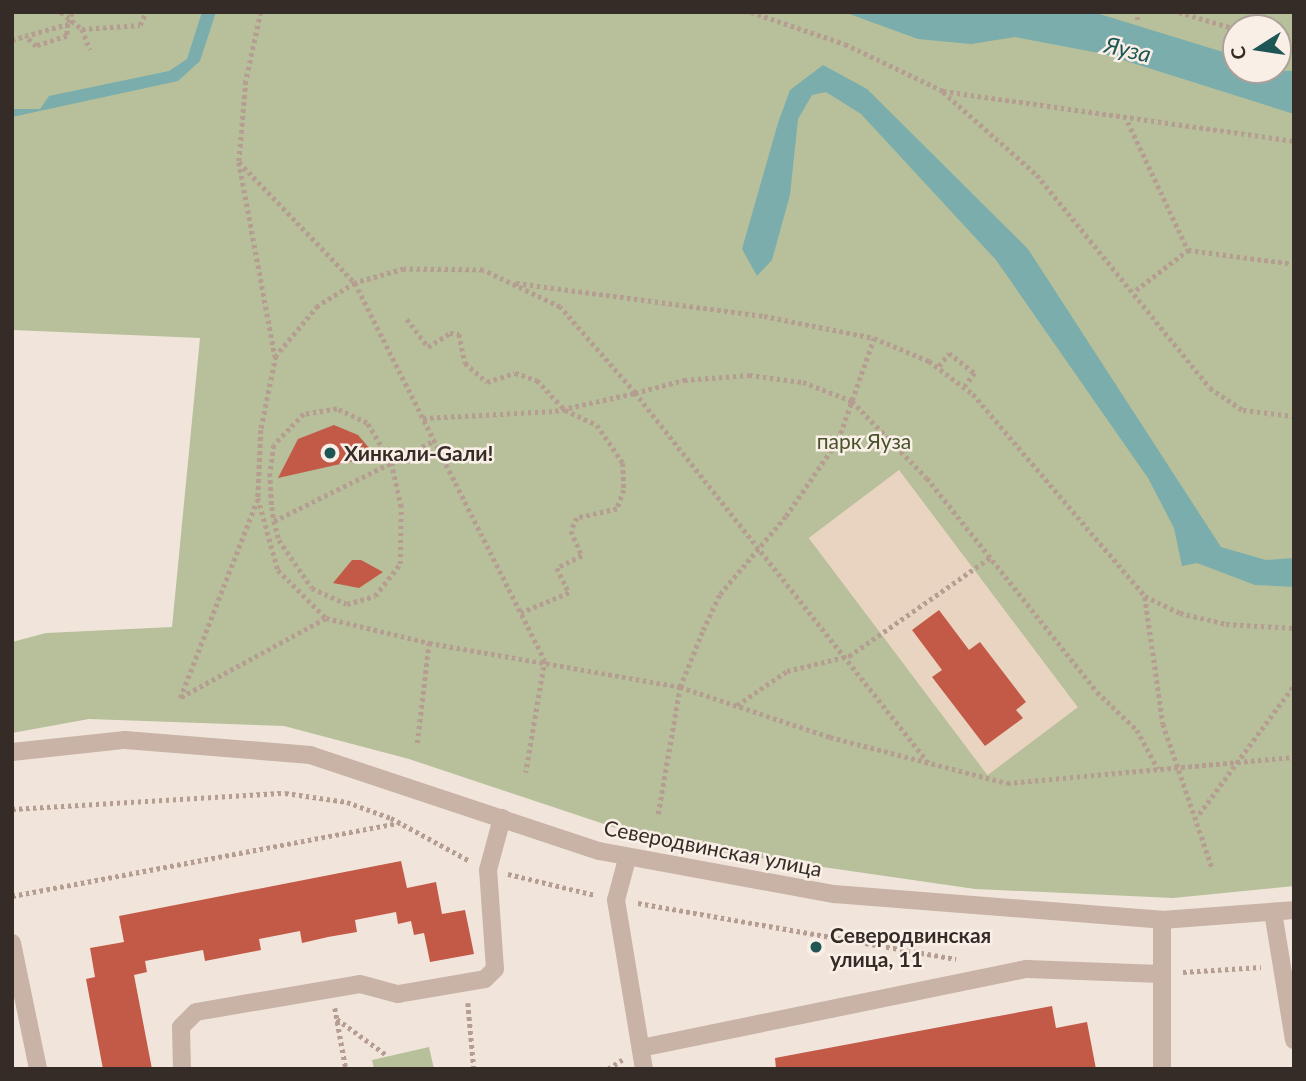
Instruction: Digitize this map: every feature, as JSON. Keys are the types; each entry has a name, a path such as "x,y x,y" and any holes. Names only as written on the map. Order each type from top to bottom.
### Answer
{"street":[{"name":"Северодвинская улица","path":"12,752 125,740 262,747 363,768 627,859 834,894 1162,920 1294,910"},
{"path":"182,1069 181,1027 196,1012 360,984 398,994 465,986 495,970 488,870 502,818"},
{"path":"627,859 616,900 644,1069"},
{"path":"1273,912 1294,1040"},
{"path":"1162,920 1162,1069"},
{"path":"12,943 38,1069"},
{"path":"641,1048 1027,969 1161,974"}],"path":[{"path":"61,12 68,24"},
{"path":"25,36 36,46 67,36 72,12"},
{"path":"12,40 68,24 82,29 140,24 146,12"},
{"path":"261,12 246,81 239,162 276,356 261,430 258,498 278,570 326,618 429,643 545,660 680,687 929,764 1007,783 1178,767 1242,764 1294,757"},
{"path":"751,12 845,44 943,91 1128,122 1294,141"},
{"path":"1137,20 1138,12"},
{"path":"1179,12 1222,25"},
{"path":"82,29 90,50"},
{"path":"943,91 1037,175 1136,290 1210,388 1243,410 1294,416"},
{"path":"1128,122 1188,250"},
{"path":"239,162 355,283 545,660 526,772"},
{"path":"1136,290 1188,250 1294,264"},
{"path":"276,356 318,306 355,283 404,270 458,266 512,282 730,309 874,338 939,366 965,386 1145,596 1180,613 1226,624 1294,628"},
{"path":"512,282 560,307 635,393 849,656 929,764"},
{"path":"407,319 428,347 459,334 465,363 487,382 524,373 565,410 608,437 623,463 624,490 617,509 577,518 571,531 582,556 557,568 569,593 521,613"},
{"path":"658,814 680,687 720,594 838,440 874,338"},
{"path":"939,366 949,353 975,373 965,386"},
{"path":"423,418 565,410 684,380 749,375 803,382 852,401 991,556 1097,692 1137,730 1158,769"},
{"path":"337,410 366,423 391,463 401,507 400,564 375,596 347,604 312,587 291,564 274,521 274,445 304,414 337,410"},
{"path":"274,521 435,440"},
{"path":"258,498 180,698 326,618"},
{"path":"737,706 787,671 849,656 991,556"},
{"path":"1145,596 1163,724 1199,814 1212,867"},
{"path":"417,743 429,643"},
{"path":"1199,814 1242,764 1294,685"},
{"path":"12,808 285,793 347,802 402,823 488,870 616,900 961,960"},
{"path":"12,896 402,823"},
{"path":"1161,974 1281,965"},
{"path":"465,986 474,1069"},
{"path":"331,989 346,1069"},
{"path":"337,1018 388,1056"}],"green space":[{"name":"парк Яуза","path":"12,12 1294,12 1294,886 1173,898 975,889 664,844 409,759 284,726 89,719 12,733 12,642 46,633 172,627 200,338 12,330"},
{"path":"429,1047 434,1069 374,1069 372,1060"}],"shaded area":[{"path":"899,470 1078,707 987,775 809,538"}],"water":[{"path":"202,12 216,12 200,61 178,81 12,117 12,109 40,109 49,96 169,71 187,59"},
{"name":"Яуза","path":"844,12 1093,12 1222,52 1222,84 1292,84 1294,71 1294,114 1104,54 1015,37 971,44 918,39"},
{"path":"823,65 867,89 1028,249 1221,547 1266,560 1294,558 1294,587 1255,585 1197,563 1182,566 1174,528 1148,478 996,260 861,114 826,92 812,95 798,119 790,195 772,260 757,276 742,249 778,123 790,90"}],"building":[{"name":"Хинкали-Gали!","path":"334,425 358,435 376,456 278,478 298,439"},
{"path":"352,560 361,560 383,572 359,588 333,583"},
{"path":"939,610 969,650 980,642 1026,702 1016,710 1023,718 985,746 932,677 942,670 912,630"},
{"path":"401,861 407,888 436,882 442,914 465,910 474,954 430,962 424,933 414,935 411,921 398,924 396,912 355,920 357,932 302,943 300,931 259,939 261,950 205,961 203,950 145,961 147,972 134,975 152,1069 103,1069 86,979 95,977 90,948 124,942 119,916"},
{"path":"1052,1006 1056,1028 1087,1022 1096,1069 776,1069 775,1058"}],"place":[{"name":"Хинкали-Gали!","path":"330,453"},
{"name":"Северодвинская улица, 11","path":"816,947"}]}
